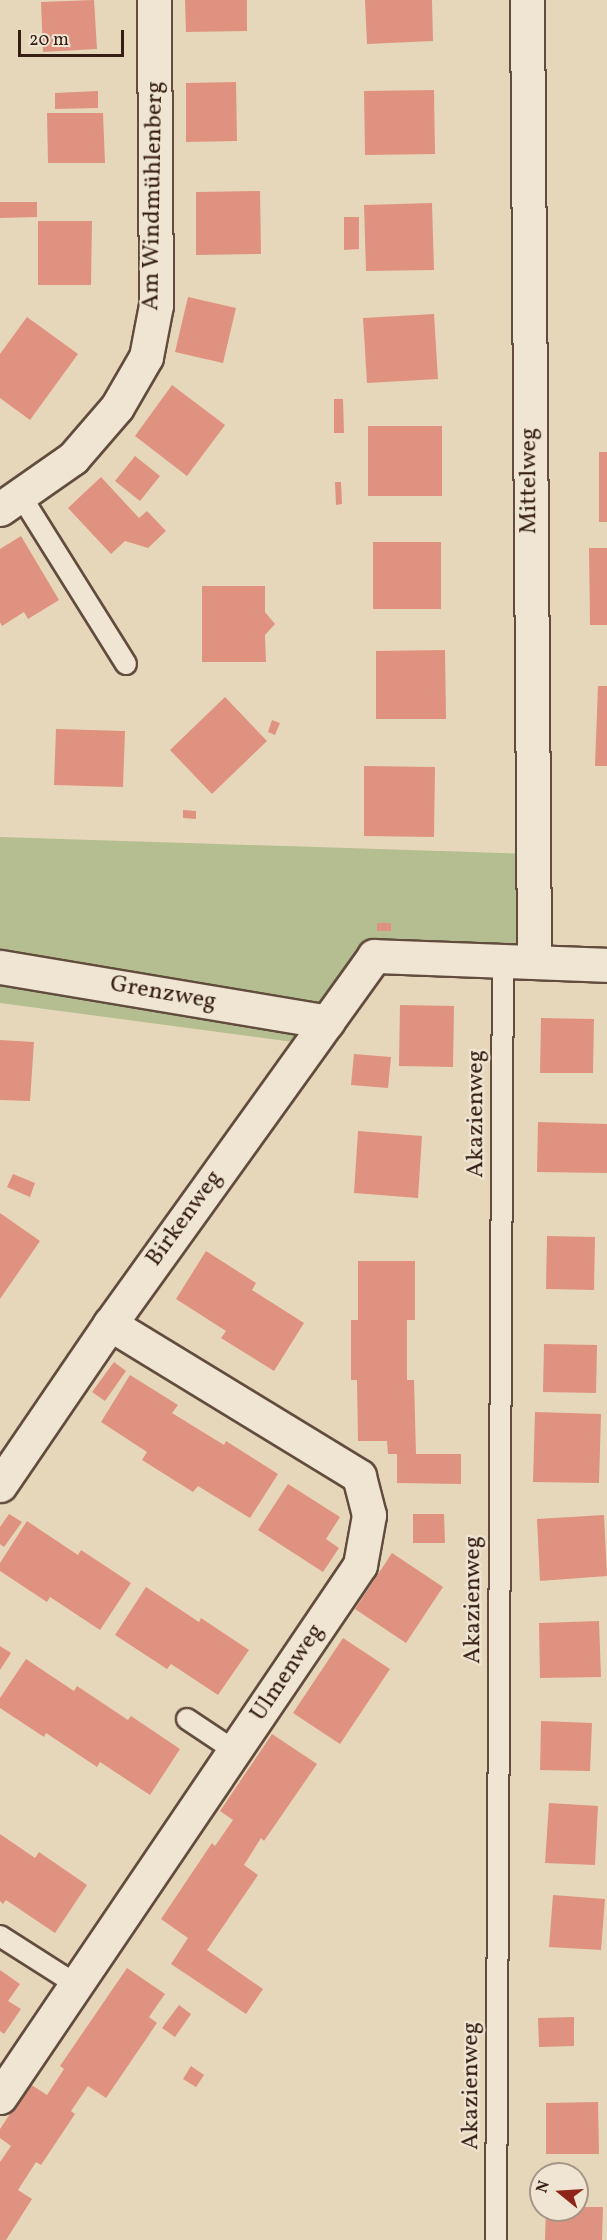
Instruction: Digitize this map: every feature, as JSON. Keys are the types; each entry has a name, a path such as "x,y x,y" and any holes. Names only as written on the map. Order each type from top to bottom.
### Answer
{"street":[{"name":"Am Windmühlenberg","path":"11,503 73,458 117,407 146,357 156,304 154,0"},
{"name":"Mittelweg","path":"518,962 527,0"},
{"name":"Birkenweg","path":"0,1485 110,1324 374,956 518,962"},
{"path":"518,962 607,965"},
{"name":"Grenzweg","path":"0,967 327,1022"},
{"name":"Ulmenweg","path":"0,2097 360,1565 369,1515 359,1476 110,1324"}],"lane":[{"path":"11,503 126,664"},
{"name":"Akazienweg","path":"496,2240 518,962"},
{"path":"187,1719 235,1751"},
{"path":"0,1936 77,1985"}],"green space":[{"path":"0,837 533,854 534,962 374,956 301,1043 0,1003"}],"building":[{"path":"94,0 97,49 43,52 41,2"},
{"path":"185,0 247,0 247,31 186,32"},
{"path":"365,0 432,0 433,41 367,44"},
{"path":"236,82 237,141 186,142 186,83"},
{"path":"434,90 435,154 365,155 364,91"},
{"path":"98,91 98,108 55,109 55,93"},
{"path":"47,113 103,113 105,163 48,163"},
{"path":"260,191 261,254 196,255 196,192"},
{"path":"0,202 37,202 37,217 0,218"},
{"path":"432,203 434,270 366,271 364,205"},
{"path":"344,217 359,217 359,249 344,250"},
{"path":"38,221 92,221 91,285 38,285"},
{"path":"188,297 236,308 223,363 175,352"},
{"path":"434,314 438,379 367,383 363,318"},
{"path":"27,317 78,354 30,420 0,398 0,354"},
{"path":"172,385 225,425 187,476 135,436"},
{"path":"334,399 343,399 344,433 334,433"},
{"path":"368,426 442,426 442,496 368,496"},
{"path":"599,452 607,452 607,522 599,522"},
{"path":"135,456 160,476 140,501 115,481"},
{"path":"101,477 139,518 147,511 166,531 148,548 125,541 111,554 68,508"},
{"path":"335,482 341,482 342,504 336,505"},
{"path":"21,536 59,600 28,619 24,612 2,626 0,622 0,549"},
{"path":"373,542 441,542 441,609 373,609"},
{"path":"589,548 607,548 607,625 590,625"},
{"path":"202,586 265,586 265,612 275,624 265,635 266,662 202,662"},
{"path":"445,650 446,719 376,719 376,651"},
{"path":"598,686 607,686 607,766 595,766"},
{"path":"225,697 267,741 212,794 170,750"},
{"path":"272,720 280,723 275,735 268,732"},
{"path":"56,729 125,731 123,787 54,785"},
{"path":"364,766 435,767 434,837 364,836"},
{"path":"183,810 196,811 196,819 183,818"},
{"path":"377,923 391,923 391,931 377,931"},
{"path":"400,1005 454,1006 453,1067 399,1066"},
{"path":"541,1018 594,1019 593,1073 540,1073"},
{"path":"0,1040 34,1042 30,1101 0,1100"},
{"path":"354,1054 391,1057 388,1088 351,1085"},
{"path":"538,1122 607,1124 607,1173 537,1172"},
{"path":"358,1131 422,1136 418,1198 354,1193"},
{"path":"13,1174 35,1183 30,1197 7,1187"},
{"path":"0,1213 40,1241 0,1299"},
{"path":"547,1236 595,1237 594,1290 546,1289"},
{"path":"206,1251 256,1283 252,1290 304,1323 274,1371 221,1338 226,1331 176,1299"},
{"path":"358,1261 415,1261 415,1320 407,1320 407,1380 414,1380 416,1454 461,1454 461,1484 397,1483 397,1454 388,1454 387,1441 358,1441 357,1380 351,1380 351,1320 358,1320"},
{"path":"544,1344 597,1345 596,1393 543,1392"},
{"path":"114,1362 126,1371 105,1401 92,1392"},
{"path":"130,1375 178,1405 172,1413 224,1445 226,1441 278,1474 250,1518 198,1486 193,1492 142,1460 147,1452 101,1422"},
{"path":"535,1412 601,1414 599,1483 533,1482"},
{"path":"288,1484 340,1517 326,1539 339,1548 323,1572 258,1530"},
{"path":"9,1514 22,1522 4,1547 0,1544 0,1527"},
{"path":"413,1514 444,1514 445,1543 413,1543"},
{"path":"604,1515 607,1576 540,1581 537,1519"},
{"path":"27,1521 78,1555 81,1550 131,1583 100,1630 50,1597 47,1602 0,1571 0,1563"},
{"path":"392,1553 443,1587 406,1643 355,1609"},
{"path":"146,1587 199,1622 201,1618 249,1650 218,1695 171,1664 167,1669 115,1635"},
{"path":"599,1621 601,1677 540,1678 539,1623"},
{"path":"343,1638 390,1669 340,1744 293,1713"},
{"path":"0,1646 11,1653 0,1670"},
{"path":"26,1659 74,1691 77,1686 128,1720 131,1716 180,1749 150,1795 100,1762 97,1767 46,1733 44,1737 0,1708 0,1698"},
{"path":"541,1721 592,1723 590,1771 540,1770"},
{"path":"272,1734 317,1764 264,1841 261,1838 244,1865 258,1875 207,1950 263,1989 246,2014 171,1964 188,1938 161,1919 212,1843 215,1846 233,1820 220,1811"},
{"path":"549,1803 598,1806 595,1865 545,1863"},
{"path":"0,1834 35,1858 39,1852 87,1885 55,1933 6,1900 3,1904 0,1901"},
{"path":"553,1895 605,1899 601,1950 549,1947"},
{"path":"127,1968 165,1994 149,2017 157,2023 106,2098 88,2086 71,2111 75,2114 41,2165 36,2162 18,2190 32,2199 6,2240 0,2240 0,2162 11,2146 0,2138 0,2129 30,2084 47,2095 64,2069 60,2066"},
{"path":"0,1970 20,1984 8,2001 21,2009 4,2034 0,2031"},
{"path":"179,2005 191,2014 175,2037 162,2028"},
{"path":"574,2017 574,2046 539,2047 538,2018"},
{"path":"191,2066 204,2075 196,2087 183,2079"},
{"path":"598,2102 599,2154 546,2154 546,2103"},
{"path":"589,2207 603,2207 602,2240 545,2240 546,2222 589,2222"}]}
